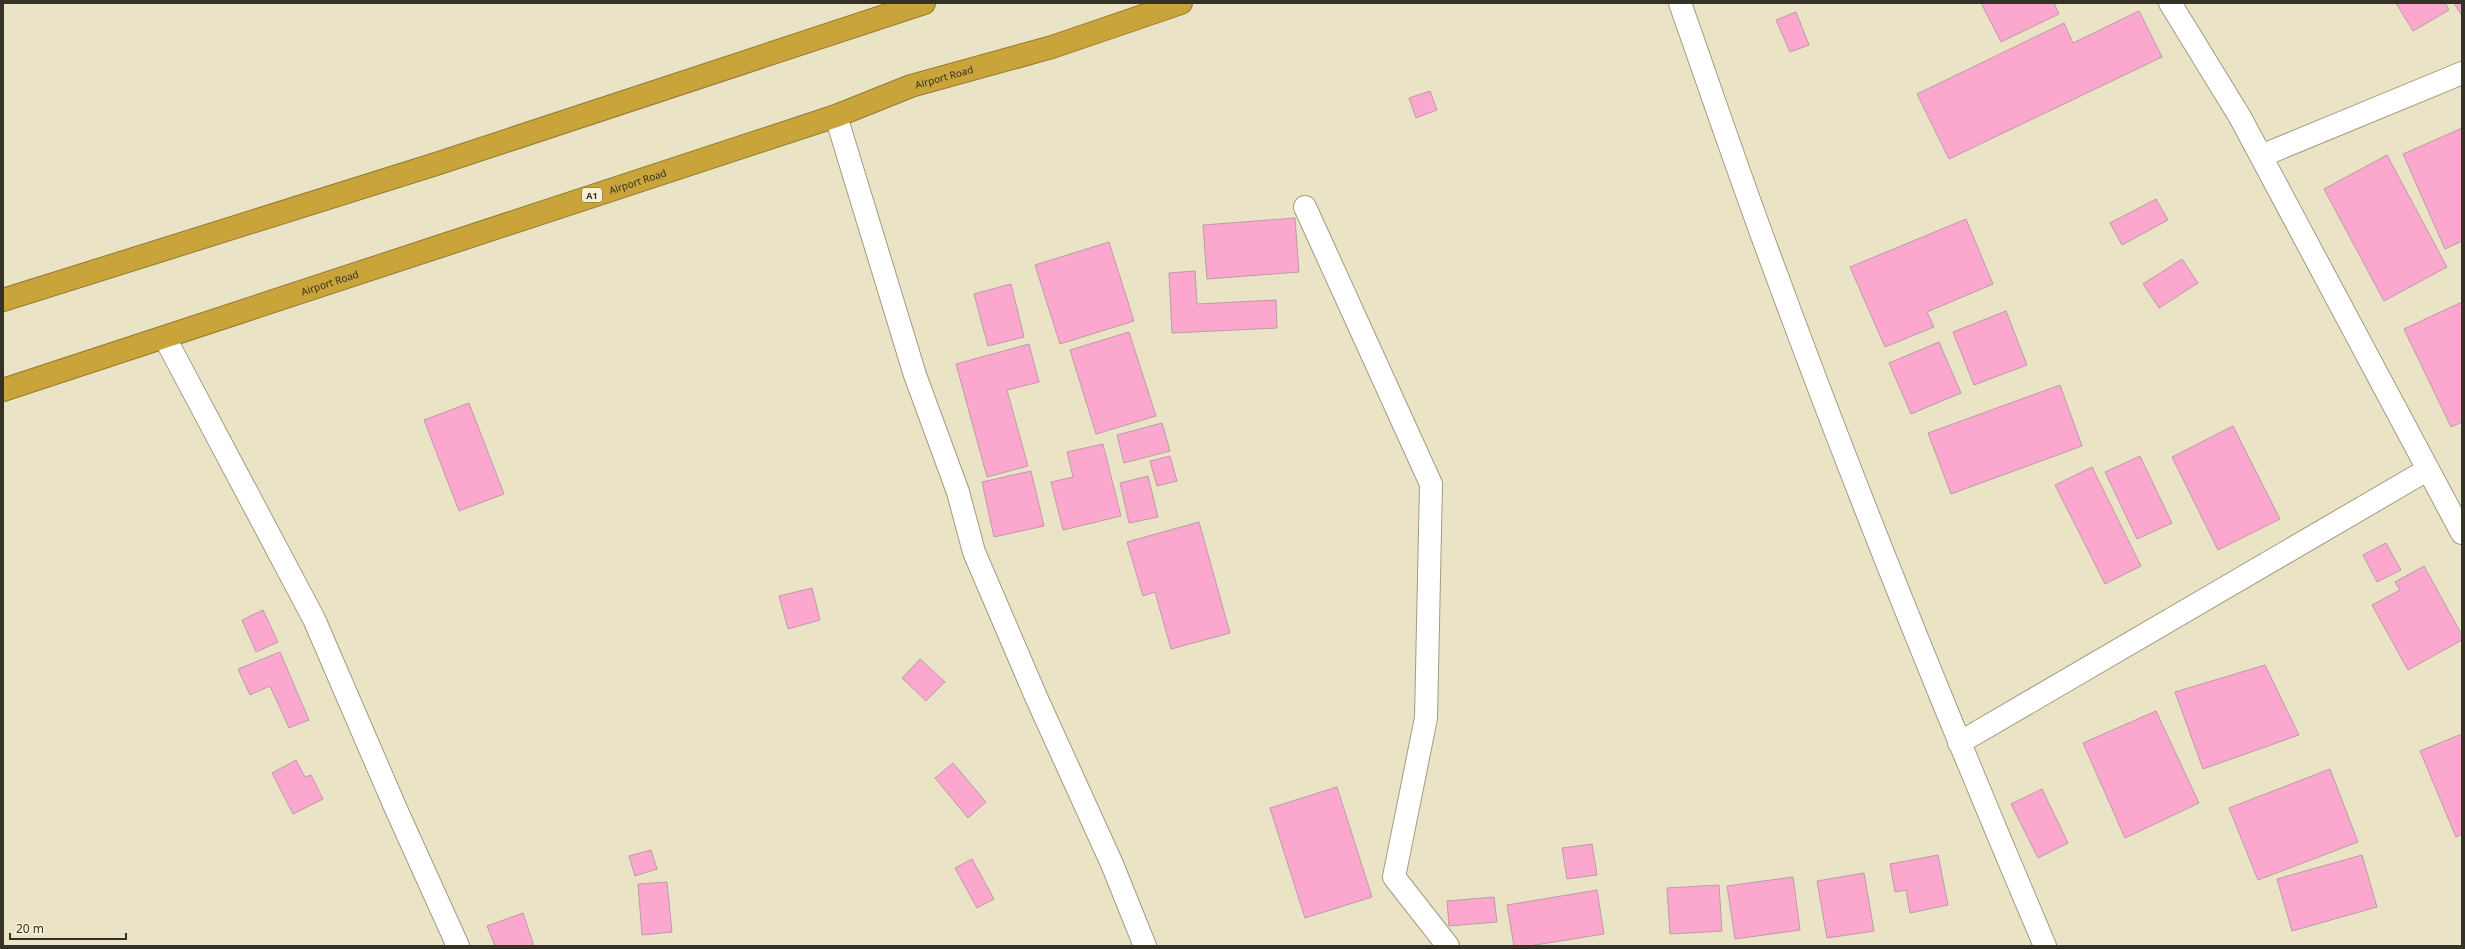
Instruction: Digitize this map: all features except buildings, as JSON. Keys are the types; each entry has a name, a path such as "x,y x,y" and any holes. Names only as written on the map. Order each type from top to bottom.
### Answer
{"highway":[{"path":"3,300 444,161 924,3"},
{"name":"Airport Road","path":"3,390 165,338 583,197 836,116 911,86 1052,47 1182,3"}],"street":[{"path":"1680,3 1782,290 1866,513 1958,743 2045,946"},
{"path":"2170,3 2240,117 2427,470 2456,509 2462,533"},
{"path":"2261,156 2462,73"},
{"path":"836,116 915,375 958,492 974,552 1037,699 1112,864 1145,946"},
{"path":"1305,207 1431,484 1426,718 1394,877 1448,946"},
{"path":"165,338 314,619 396,809 458,946"},
{"path":"1958,743 2427,470"}]}
